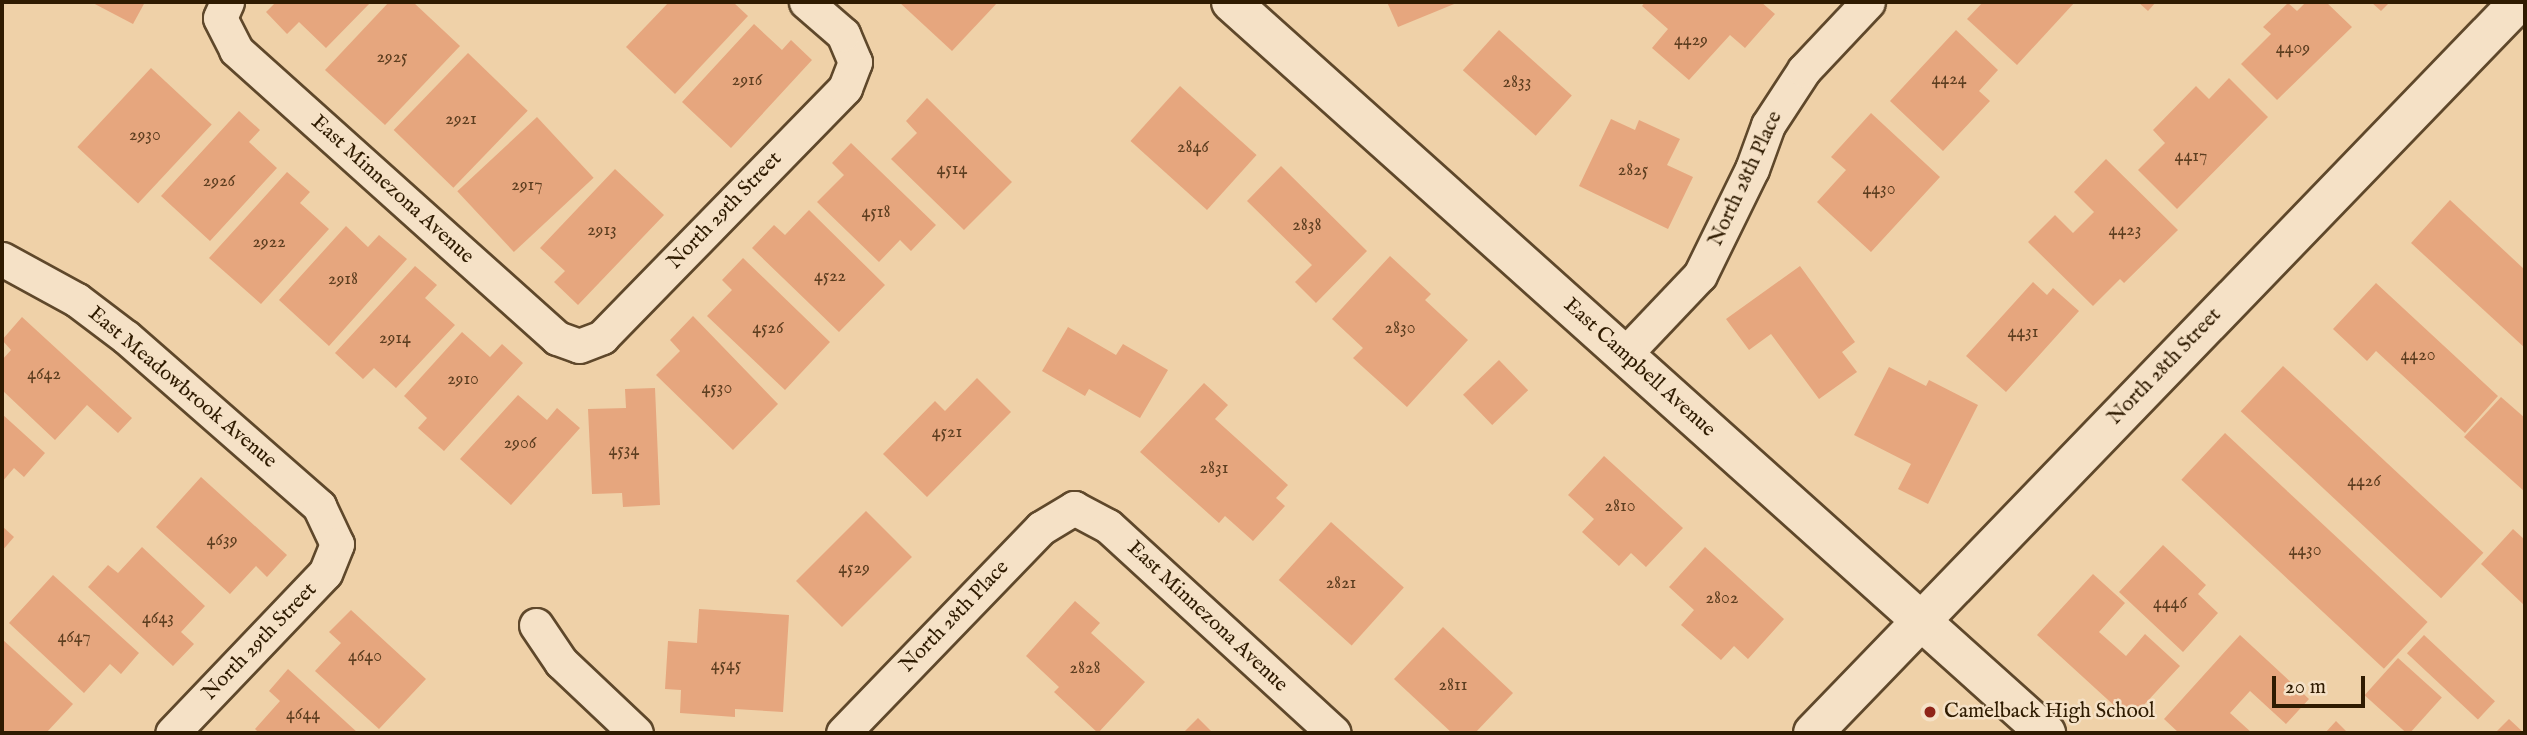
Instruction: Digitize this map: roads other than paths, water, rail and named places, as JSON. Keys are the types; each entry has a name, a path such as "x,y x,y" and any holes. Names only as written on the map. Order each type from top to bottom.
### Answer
{"street":[{"name":"North 29th Street","path":"579,346 602,337 845,88 855,62 842,34 806,2"},
{"name":"East Campbell Avenue","path":"1231,2 2046,733"},
{"name":"North 28th Place","path":"1624,355 1700,275 1752,169 1768,125 1804,70 1868,2"},
{"name":"North 28th Street","path":"1813,733 2519,2"},
{"name":"East Minnezona Avenue","path":"224,10 236,50 557,338 579,346"},
{"name":"East Meadowbrook Avenue","path":"4,264 77,300 126,337 319,506 337,544"},
{"name":"North 28th Place","path":"843,733 1041,528 1074,508"},
{"name":"East Minnezona Avenue","path":"1074,508 1108,526 1334,733"},
{"name":"North 29th Street","path":"172,733 325,573 337,544"},
{"path":"536,625 561,662 636,733"}],"place":[{"name":"Camelback High School","path":"1930,712"}]}
